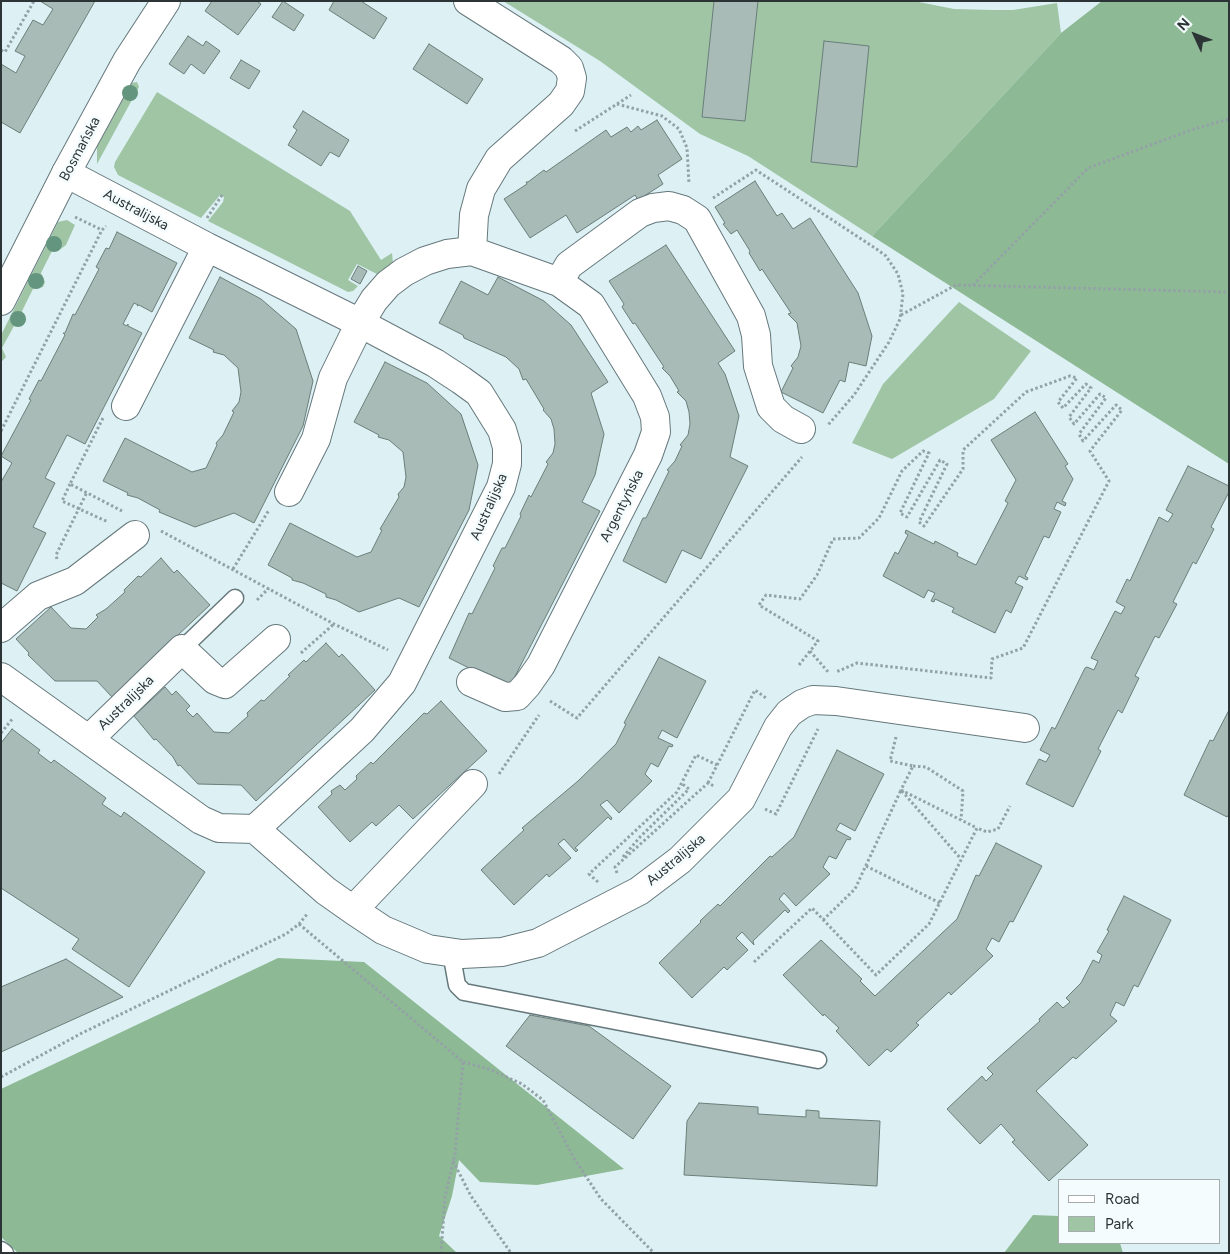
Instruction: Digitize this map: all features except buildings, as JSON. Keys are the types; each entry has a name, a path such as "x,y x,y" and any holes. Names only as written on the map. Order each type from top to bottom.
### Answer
{"street":[{"name":"Bosmańska","path":"1,301 66,173 128,61 166,1"},
{"path":"468,1 561,60 569,68 572,78 570,91 561,104 499,158 481,189 474,215 472,251"},
{"name":"Australijska","path":"66,173 205,236 360,323 435,362 479,393 502,430 507,447 507,464 501,487 402,684 362,730 255,829"},
{"path":"559,282 569,265 640,214 653,208 669,206 683,210 698,219 751,316 756,335 758,366 771,407 783,419 810,437"},
{"path":"126,406 205,236"},
{"name":"Argentyńska","path":"289,492 316,439 333,378 360,323 374,300 388,284 404,272 425,261 446,254 472,251 559,282 591,305 647,396 655,417 656,432 634,481 541,664 527,684 517,696 504,697 471,682"},
{"path":"1,628 38,596 65,586 134,535"},
{"path":"182,649 215,680 225,684 276,639"},
{"name":"Australijska","path":"89,739 182,649"},
{"name":"Australijska","path":"1,677 201,820 226,829 255,829 326,891 383,930 428,949 451,952 502,952 538,942 638,891 680,860 741,799 778,727 789,713 802,704 813,700 836,701 1025,728"},
{"path":"353,910 473,784"}],"lane":[{"path":"182,649 235,598"},
{"path":"451,952 457,985 464,992 818,1060"},
{"path":"1,1250 5,1253"}],"path":[{"path":"1,50 5,52 34,1"},
{"path":"567,136 631,95"},
{"path":"617,104 662,116 679,129 687,148 688,183 692,191"},
{"path":"973,285 1088,168 1194,129 1229,119"},
{"path":"556,704 577,718 810,437 854,395 889,342 901,315 903,294 898,274 886,256 875,248 756,170 724,191"},
{"path":"205,236 222,196"},
{"path":"901,315 956,285 1229,292"},
{"path":"800,665 818,642 760,605 766,595 800,599 817,575 833,539 859,538 879,518 902,472 923,451 929,453 900,513 907,517 940,460 946,464 919,522 924,526 963,469 964,450 1026,392 1070,376 1077,378 1058,402 1063,408 1086,384 1091,388 1069,417 1074,424 1100,394 1106,398 1079,434 1083,441 1116,405 1122,410 1090,451 1109,481 1023,648 992,658 991,678 857,663 830,675"},
{"path":"70,484 62,501 134,535"},
{"path":"65,586 56,555 87,492"},
{"path":"232,569 272,505 289,492"},
{"path":"708,783 755,690 789,713"},
{"path":"473,784 488,786 496,778 505,762 535,722 548,699"},
{"path":"902,710 890,761 926,768 963,791 961,820"},
{"path":"1,733 14,717"},
{"path":"599,884 590,874 677,792 696,755 717,765"},
{"path":"823,920 855,889 913,766"},
{"path":"615,867 640,837 689,790 681,783"},
{"path":"902,790 987,832 998,829 1010,806"},
{"path":"902,790 961,860"},
{"path":"754,962 812,908 876,975 929,924 977,828"},
{"path":"866,866 940,903"},
{"path":"1,1077 82,1032 286,934 299,924 326,891"},
{"path":"299,924 463,1062 489,1069 514,1080 543,1100 575,1160 601,1199 654,1253"},
{"path":"441,1253 445,1197 453,1161 463,1062"},
{"path":"453,1161 472,1196 511,1253"}],"green space":[{"path":"503,1 914,1 954,9 993,10 1013,10 1057,3 1061,33 872,236 748,156 700,134 600,61"},
{"path":"1102,1 1229,1 1229,464 872,236 1061,33"},
{"path":"137,82 139,87 97,164 97,147 132,83"},
{"path":"157,92 350,211 381,260 392,253 393,263 377,274 357,264 348,280 358,286 353,291 348,292 208,221 223,202 224,197 220,195 201,218 118,175 114,167 115,162"},
{"path":"67,220 75,225 66,245 58,251 52,251 41,273 45,282 43,287 33,289 22,311 26,320 24,324 14,326 2,348 6,357 1,362 1,335 58,222"},
{"path":"959,302 1031,351 994,399 892,459 852,443 883,384"},
{"path":"278,958 364,962 624,1169 537,1185 480,1182 459,1160 452,1196 439,1236 457,1253 18,1253 1,1237 1,1089"},
{"path":"1033,1215 1058,1216 1058,1244 1120,1244 1123,1253 1004,1253"}]}
